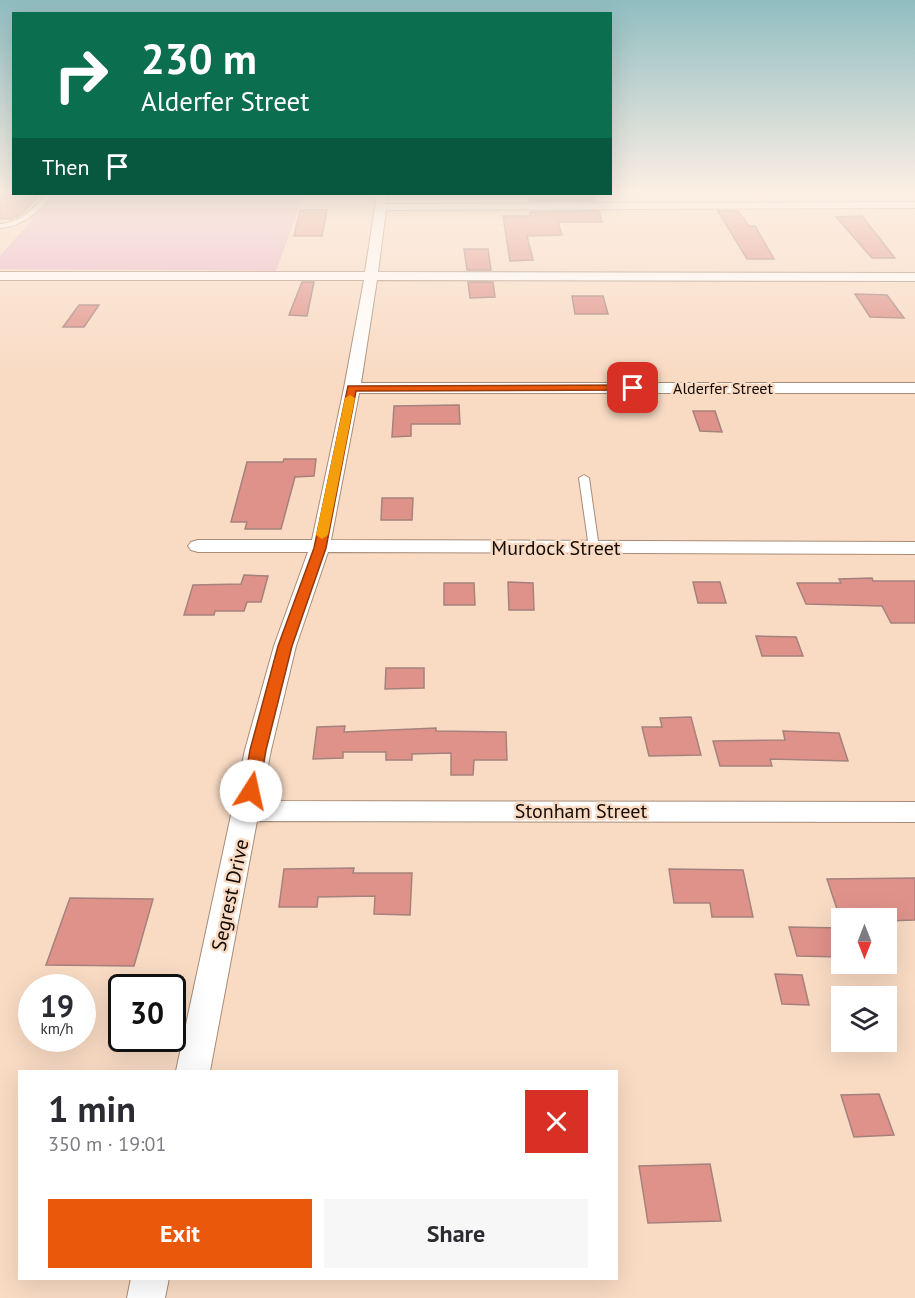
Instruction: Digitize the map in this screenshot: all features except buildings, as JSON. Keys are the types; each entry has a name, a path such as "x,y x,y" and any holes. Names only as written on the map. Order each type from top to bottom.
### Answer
{"street":[{"name":"Segrest Drive","path":"193,1070 258,750 285,646 320,548 352,388 374,254"},
{"path":"0,276 915,277"},
{"name":"Alderfer Street","path":"352,388 915,387"},
{"name":"Murdock Street","path":"198,546 915,548"},
{"name":"Stonham Street","path":"247,811 915,812"},
{"path":"146,1298 150,1280"}],"lane":[{"path":"584,478 594,548"}],"shaded area":[{"path":"2,254 282,254 276,271 0,269"}],"slow traffic":[{"path":"322,535 350,398"}],"route":[{"path":"251,791 258,750 285,646 320,548 352,388 633,388"}]}
